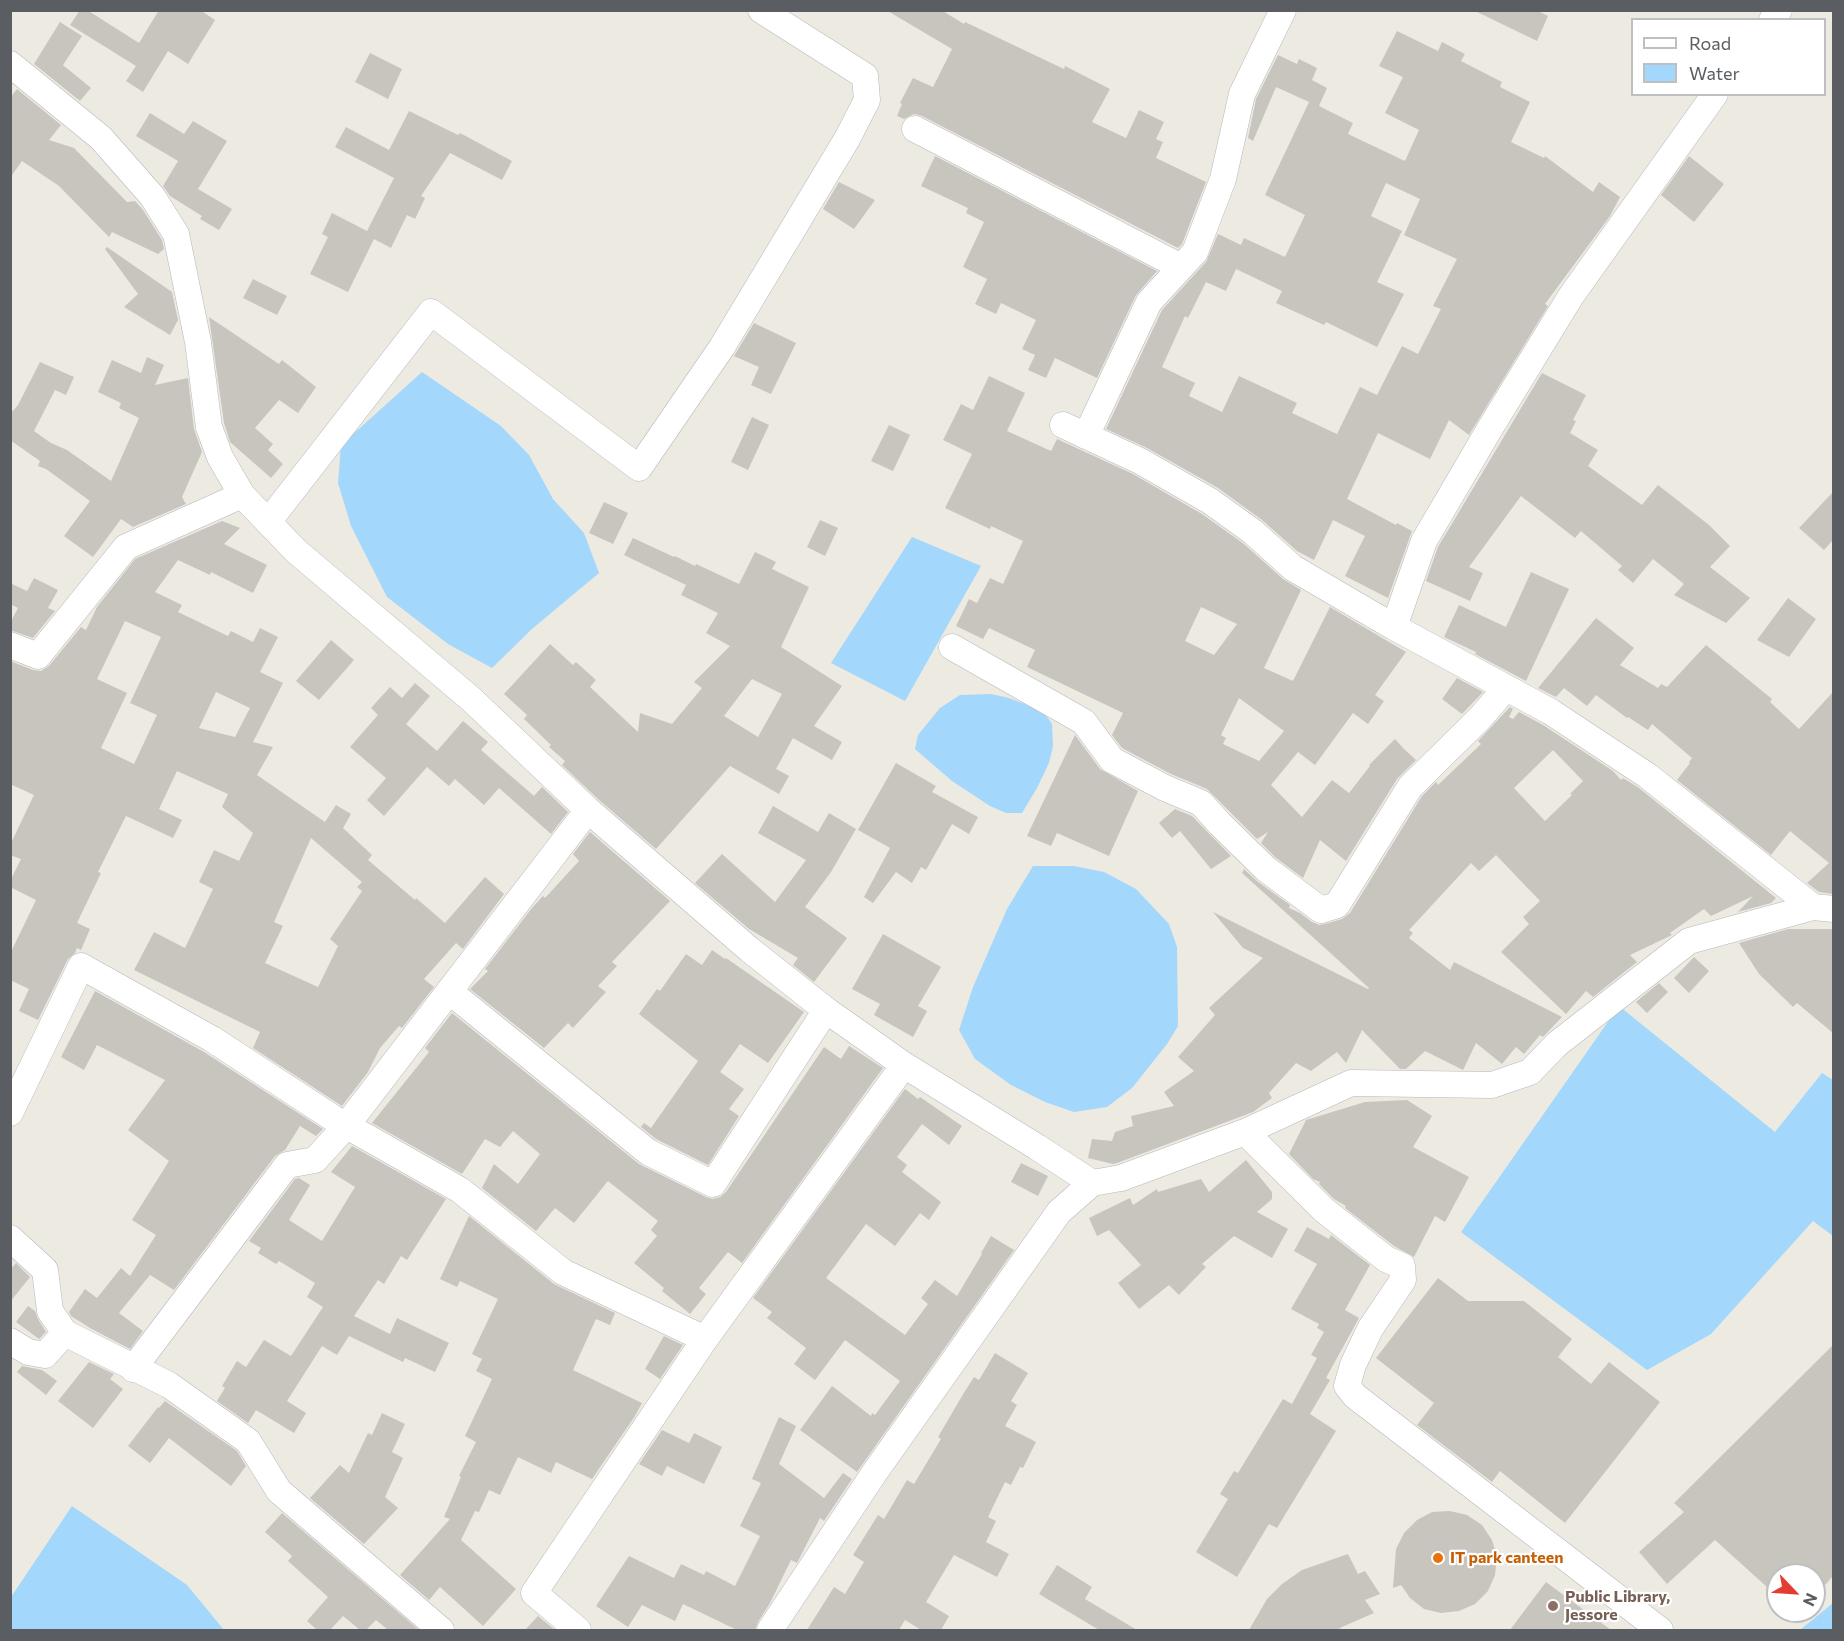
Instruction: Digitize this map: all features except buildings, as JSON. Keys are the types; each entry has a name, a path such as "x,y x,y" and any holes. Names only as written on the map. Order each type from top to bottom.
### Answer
{"street":[{"path":"268,522 431,312 639,468 722,347 847,139 867,100 865,76 761,10"},
{"path":"1086,436 1149,302 1195,252 1223,179 1242,94 1283,10"},
{"path":"10,64 101,138 152,196 176,234 198,342 209,427 219,457 242,495 296,551 471,699 588,810 750,950 826,1010 904,1065 1092,1183"},
{"path":"1394,627 1424,541 1489,430 1571,296 1714,96"},
{"path":"915,129 1181,267"},
{"path":"1063,425 1140,461 1210,501 1253,532 1293,568 1394,627 1551,712 1648,776 1823,908"},
{"path":"10,645 38,656 126,547 242,495"},
{"path":"952,647 1084,722 1113,760 1165,788 1201,803 1266,869 1321,910 1337,905 1410,787 1480,718 1506,688"},
{"path":"133,1369 287,1165 315,1160 346,1126 588,810"},
{"path":"770,1630 875,1472 1059,1212 1092,1183 1121,1178 1245,1132 1351,1083 1492,1085 1530,1072 1557,1044 1689,941 1823,908"},
{"path":"10,1113 81,966 212,1039 346,1126 460,1190 563,1272 705,1339"},
{"path":"449,991 648,1152 713,1184 826,1010"},
{"path":"578,1630 534,1593 705,1339 904,1065"},
{"path":"1245,1132 1323,1210 1386,1259 1402,1266 1403,1280 1370,1329 1353,1365 1347,1386 1365,1403 1660,1630"},
{"path":"10,1238 45,1270 50,1311 65,1333 169,1385 248,1441 279,1491 441,1630"},
{"path":"10,1341 28,1353 45,1355 65,1333"}],"water":[{"path":"422,372 501,426 529,455 553,499 584,533 599,573 533,628 492,668 448,644 387,597 351,526 338,483 341,445"},
{"path":"912,537 981,566 905,701 831,663"},
{"path":"991,694 1043,711 1052,724 1053,746 1049,763 1022,813 1006,813 990,806 952,781 915,749 918,735 940,708 960,695"},
{"path":"1033,866 1074,866 1104,872 1136,889 1169,924 1177,947 1178,1026 1167,1044 1132,1088 1107,1107 1074,1112 1045,1102 1011,1085 975,1059 959,1030 973,987 1007,909"},
{"path":"1619,1006 1775,1132 1822,1073 1833,1080 1833,1236 1813,1221 1711,1334 1647,1370 1461,1232"},
{"path":"72,1506 187,1585 224,1630 11,1630 11,1597"},
{"path":"1833,1603 1833,1630 1800,1630 1809,1623 1826,1623 1826,1609"}],"place":[{"name":"IT park canteen","path":"1438,1558"},
{"name":"Public Library, Jessore","path":"1553,1606"}]}
